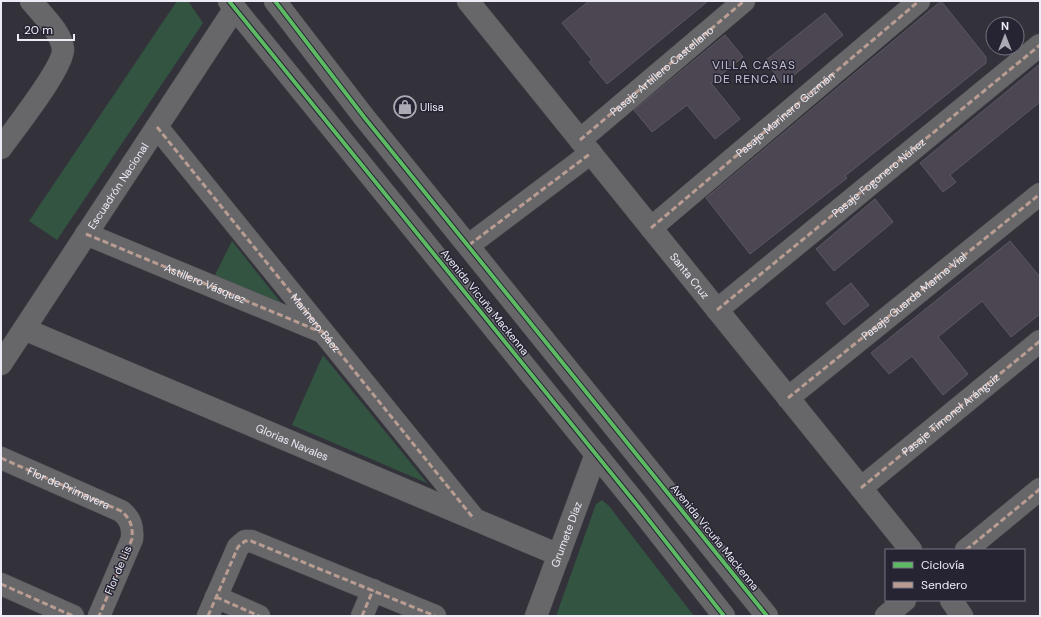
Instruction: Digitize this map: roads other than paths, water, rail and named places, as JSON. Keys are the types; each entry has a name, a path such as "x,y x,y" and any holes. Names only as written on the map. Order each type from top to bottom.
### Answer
{"street":[{"path":"2,144 58,67 63,50 58,34 31,1"},
{"name":"Avenida Vicuña Mackenna","path":"275,1 364,117 469,245 767,616"},
{"name":"Santa Cruz","path":"468,1 910,549"},
{"name":"Pasaje Artillero Castellano","path":"469,245 585,147 744,1"},
{"name":"Pasaje Marinero Guzmán","path":"651,228 919,1"},
{"name":"Avenida Vicuña Mackenna","path":"232,5 596,454 724,616"},
{"name":"Escuadrón Nacional","path":"1,364 157,127 232,5"},
{"name":"Pasaje Fogonero Núñez","path":"717,310 1040,45"},
{"path":"339,136 364,117"},
{"name":"Marinero Báez","path":"157,127 474,519"},
{"name":"Pasaje Guarda Marina Vial","path":"788,398 1040,194"},
{"name":"Astillero Vásquez","path":"86,234 323,333"},
{"name":"Glorias Navales","path":"24,329 560,555"},
{"name":"Pasaje Timonel Aránguiz","path":"861,488 1040,340"},
{"name":"Grumete Díaz","path":"536,616 560,555 596,454"},
{"name":"Flor de Primavera","path":"1,458 122,511 131,523"},
{"path":"967,549 1040,489"},
{"name":"Flor de Lis","path":"99,616 132,539 133,531 131,523"},
{"path":"259,616 212,606 238,547 245,541 251,541 435,616"},
{"path":"1,584 73,616"},
{"path":"362,616 373,590"},
{"path":"886,616 904,601"},
{"path":"952,601 962,616"}],"place":[{"name":"Ulisa","path":"405,107"}],"district":[{"name":"VILLA CASAS DE RENCA III","path":"754,72"}]}
